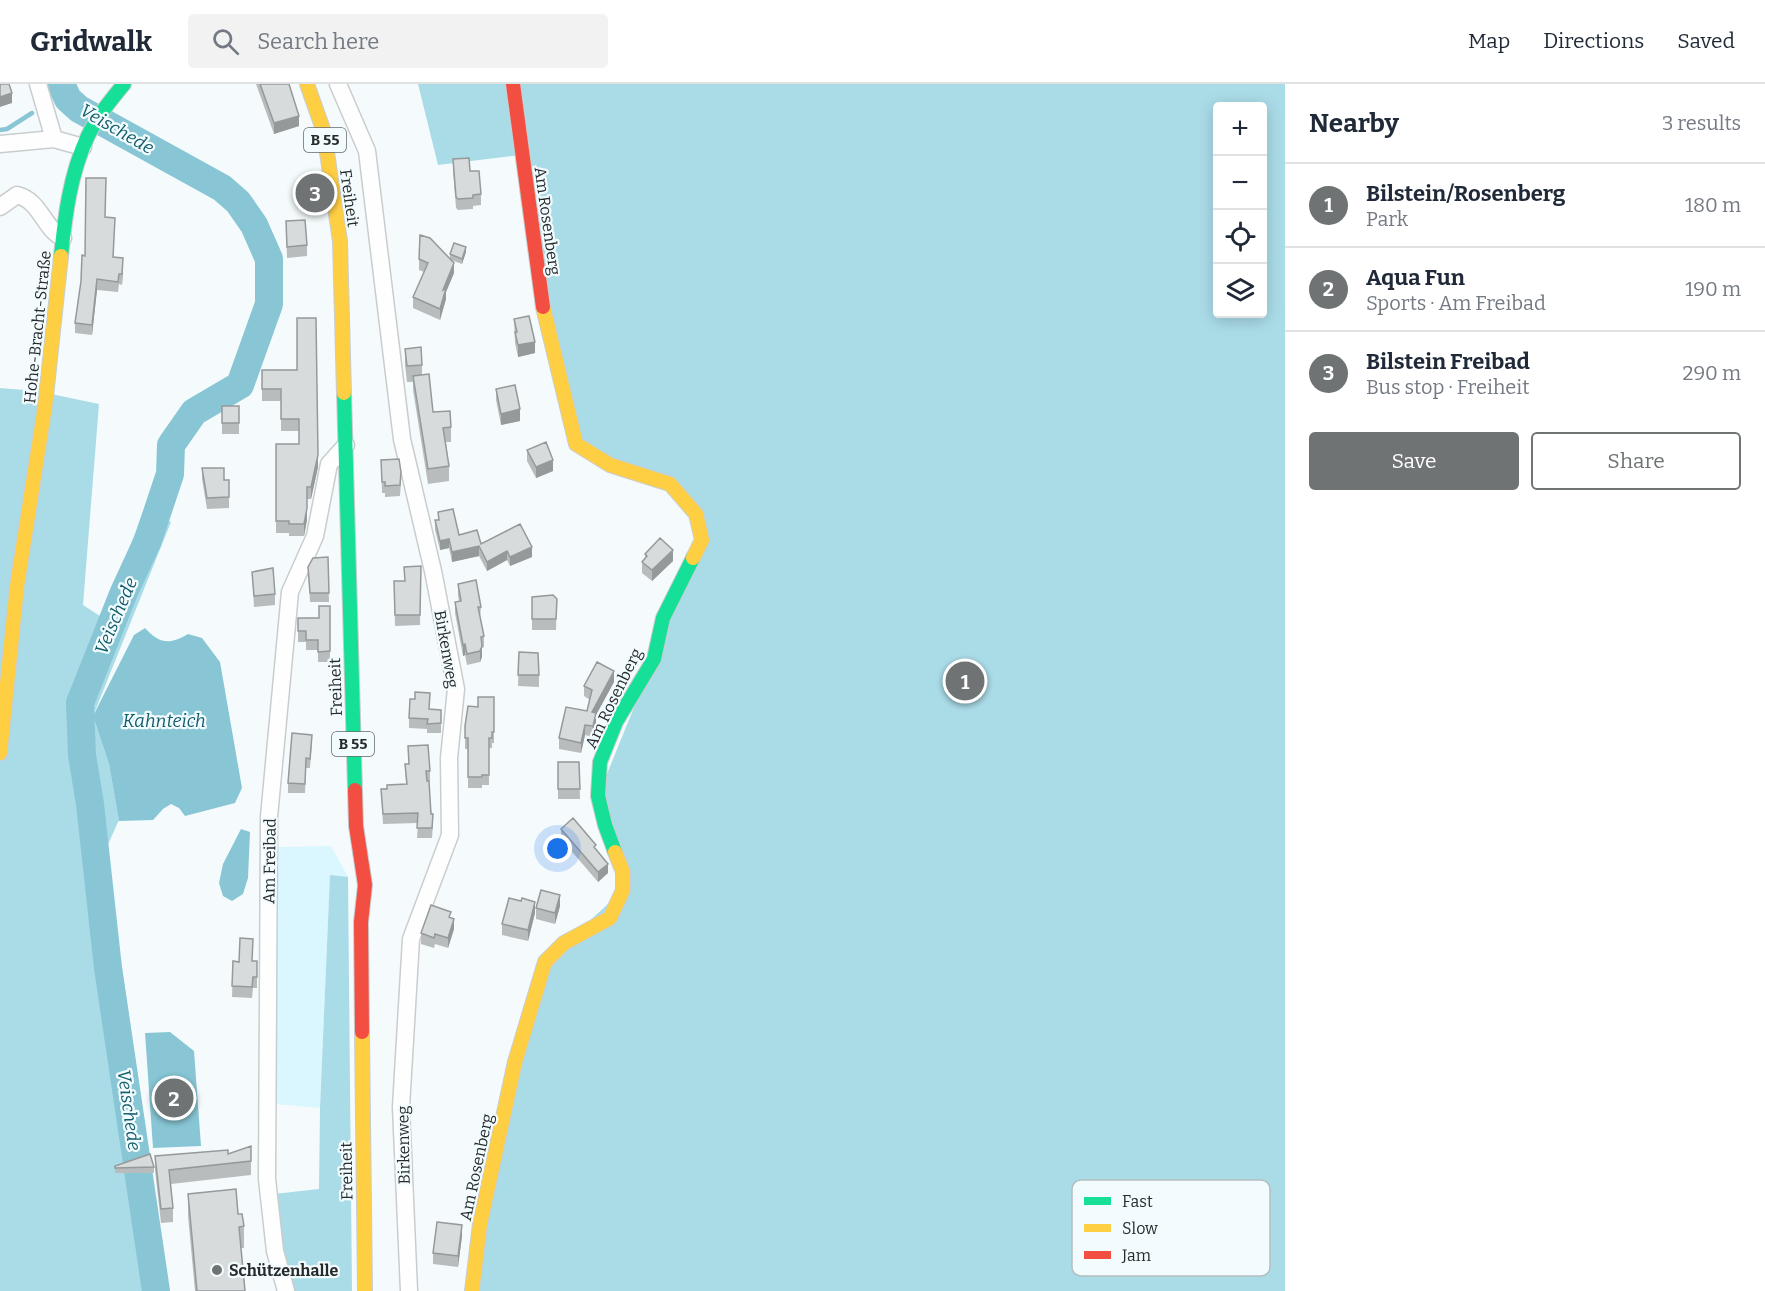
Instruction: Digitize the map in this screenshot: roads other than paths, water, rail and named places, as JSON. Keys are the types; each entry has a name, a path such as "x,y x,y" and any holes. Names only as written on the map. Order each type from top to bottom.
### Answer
{"main road":[{"name":"Hohe-Bracht-Straße","path":"0,753 17,586 45,406 63,237 72,179 85,142 102,111 124,84"},
{"name":"Freiheit","path":"307,84 324,132 340,241 356,826 365,885 361,922 365,1291"},
{"name":"Am Rosenberg","path":"472,1291 480,1224 511,1083 545,962 564,943 610,918 623,890 623,872 605,825 598,796 600,762 616,722 654,659 663,618 702,540 696,514 670,484 610,465 576,444 543,305 513,84"}],"street":[{"path":"38,84 54,139"},
{"name":"Birkenweg","path":"338,84 367,151 402,439 433,571 456,689 449,758 450,836 411,939 401,1107 409,1291"},
{"path":"0,144 54,139 85,142"},
{"path":"0,207 17,195 23,196 37,207 56,234 63,237"},
{"name":"Am Freibad","path":"286,1291 275,1251 267,1179 269,817 290,592 315,536 329,464 347,444"}],"water":[{"name":"Kahnteich","path":"145,628 155,637 165,641 175,640 188,634 202,638 220,662 242,788 235,803 185,816 179,808 171,804 153,820 119,821 109,764 93,716 134,635"},
{"path":"241,829 250,832 248,878 243,894 232,901 223,896 219,883 223,864"},
{"path":"170,1032 194,1051 201,1146 153,1148 145,1033"}],"waterway":[{"name":"Veischede","path":"61,84 68,99 79,109 222,188 238,202 254,225 269,259 269,304 240,385 194,412 171,445 170,474 148,540 124,592 80,703 82,755 90,804 108,968 156,1291"},
{"path":"0,130 7,129 32,113"}],"place":[{"name":"Bilstein Freibad","path":"315,193"},
{"name":"Bilstein/Rosenberg","path":"965,681"},
{"name":"Aqua Fun","path":"174,1098"},
{"name":"Schützenhalle","path":"217,1270"}]}
